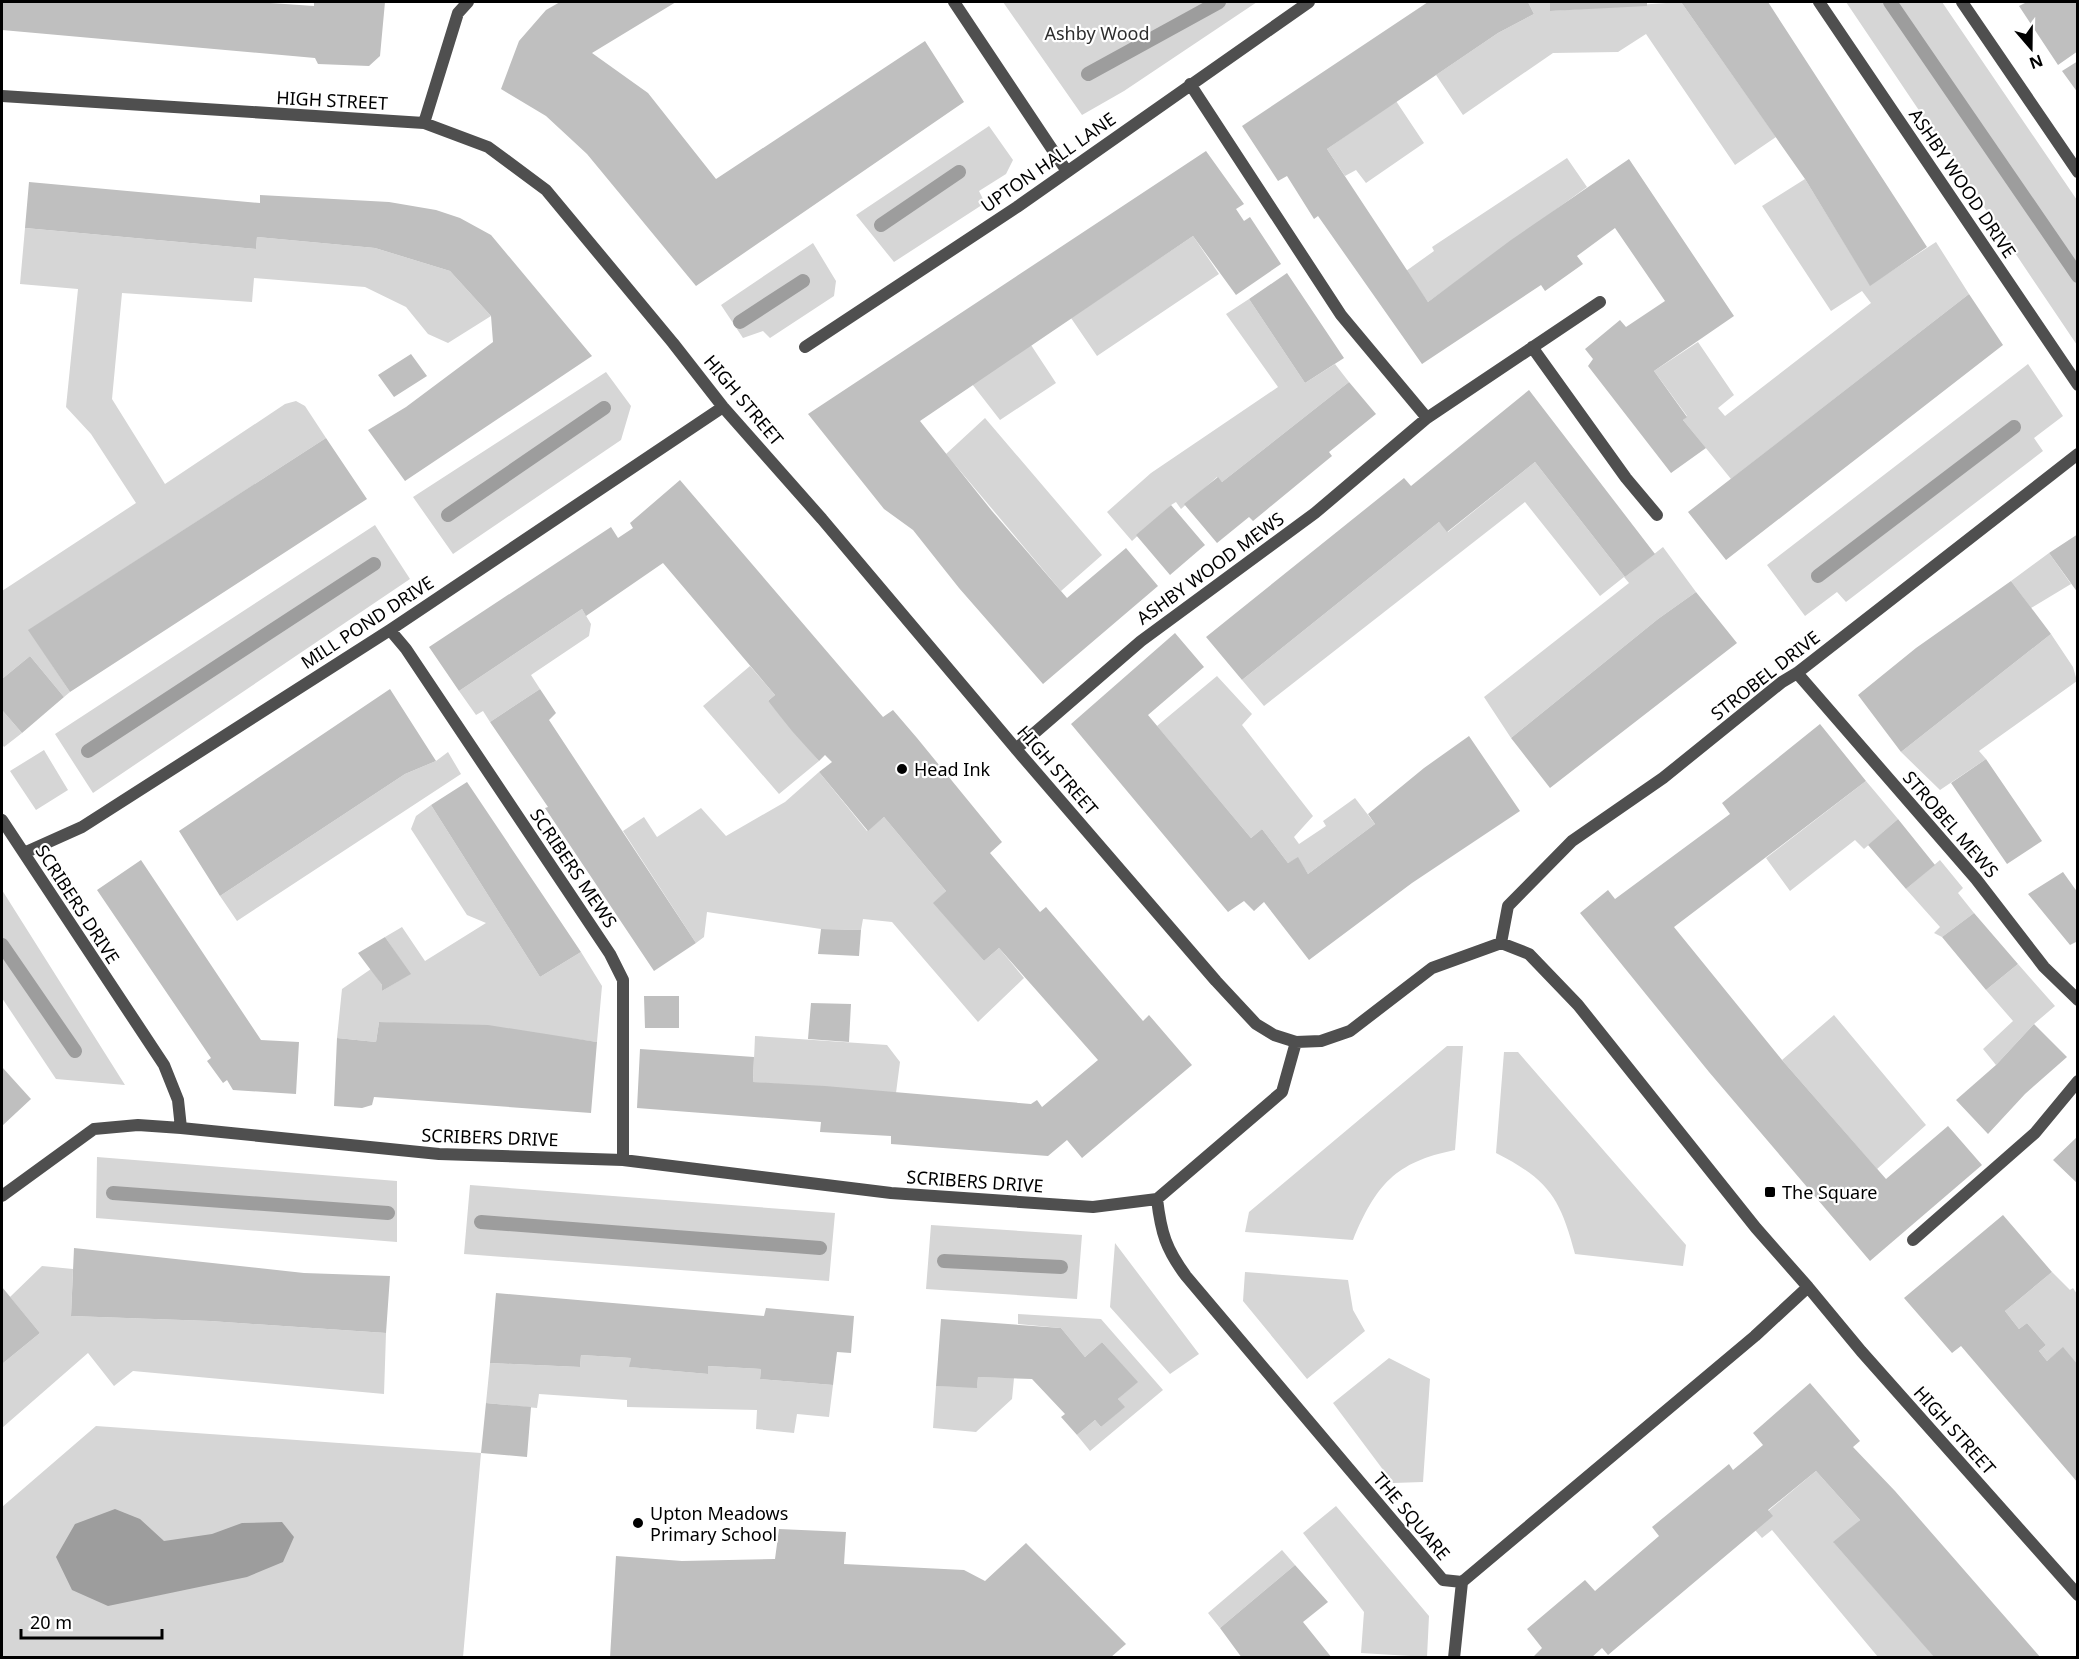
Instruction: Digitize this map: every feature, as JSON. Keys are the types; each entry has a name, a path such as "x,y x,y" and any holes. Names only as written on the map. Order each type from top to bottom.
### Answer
{"street":[{"path":"424,123 458,14 468,2"},
{"path":"954,2 1066,170"},
{"name":"UPTON HALL LANE","path":"805,347 1017,207 1066,170 1309,2"},
{"name":"ASHBY WOOD DRIVE","path":"1819,2 2078,385"},
{"path":"1962,2 2078,172"},
{"path":"1190,84 1341,315 1426,418"},
{"name":"HIGH STREET","path":"2,96 424,123 488,147 546,190 723,407 815,511 1016,749 1256,1024 1274,1035 1296,1042"},
{"name":"ASHBY WOOD MEWS","path":"1016,749 1141,641 1315,513 1426,418 1600,302"},
{"path":"1532,347 1626,478 1657,515"},
{"name":"MILL POND DRIVE","path":"24,853 82,827 390,630 723,407"},
{"name":"STROBEL DRIVE","path":"1501,943 1508,906 1572,841 1663,778 1782,682 1797,673 2078,454"},
{"name":"SCRIBERS MEWS","path":"390,630 406,649 604,944 623,980 623,1160"},
{"name":"STROBEL MEWS","path":"1797,673 1976,879 2044,967 2078,999"},
{"name":"SCRIBERS DRIVE","path":"2,820 164,1065 178,1100 181,1128 439,1154 623,1160 891,1193 1093,1207 1156,1199"},
{"path":"1156,1199 1282,1092 1296,1042 1321,1041 1350,1031 1432,968 1501,943 1529,954 1578,1005 1756,1228 1808,1287 1755,1336 1462,1582 1454,1658"},
{"path":"1913,1240 2035,1133 2078,1082"},
{"path":"2,1196 94,1129 138,1125 181,1128"},
{"name":"THE SQUARE","path":"1156,1199 1163,1239 1169,1254 1186,1276 1443,1580 1462,1582"},
{"name":"HIGH STREET","path":"1808,1287 1861,1351 2078,1595"}],"green space":[{"name":"Ashby Wood","path":"1003,2 1257,2 1124,91 1082,115"},
{"path":"1528,2 1550,2 1550,11 1681,2 1776,137 1735,165 1646,34 1618,52 1553,53 1463,115 1436,75 1498,33 1534,14"},
{"path":"1846,2 1942,2 2077,200 2077,345"},
{"path":"1396,101 1424,143 1366,183 1356,170 1345,176 1327,149"},
{"path":"989,126 1013,160 1006,174 979,191 985,203 894,262 856,215"},
{"path":"1567,158 1587,187 1428,302 1406,271 1434,251 1432,247"},
{"path":"1805,179 1870,285 1936,242 1969,294 1731,479 1683,420 1687,416 1654,371 1698,342 1734,395 1718,408 1725,416 1871,303 1862,291 1831,311 1762,206"},
{"path":"25,228 256,249 257,237 375,248 450,271 491,316 448,343 428,334 406,307 365,287 254,278 252,302 122,293 112,399 165,484 285,404 296,401 305,406 326,438 29,630 70,692 64,697 30,656 2,679 2,591 136,503 91,434 66,407 78,289 20,284"},
{"path":"1193,236 1219,274 1097,356 1071,318"},
{"path":"813,243 836,281 834,296 770,338 763,331 743,338 721,305"},
{"path":"1249,299 1305,383 1335,364 1349,382 1222,482 1217,477 1181,509 1176,502 1171,505 1132,541 1107,512 1151,473 1278,387 1226,314"},
{"path":"1031,345 1056,383 1000,420 972,384"},
{"path":"2028,364 2063,416 2034,438 2043,451 1846,602 1837,592 1805,616 1767,565"},
{"path":"606,372 631,406 621,440 453,554 413,497"},
{"path":"985,418 1102,555 1061,591 946,454"},
{"path":"1535,462 1625,577 1663,547 1696,592 1658,619 1511,738 1484,697 1629,583 1624,577 1600,596 1525,502 1264,706 1242,680 1439,522 1448,532"},
{"path":"375,525 410,579 93,793 55,734"},
{"path":"2049,553 2071,584 2031,608 2011,581"},
{"path":"582,609 591,624 589,636 531,675 540,689 490,722 483,711 476,715 459,691"},
{"path":"2051,634 2073,667 2077,681 1979,751 1986,759 1940,790 1901,752"},
{"path":"750,666 775,695 768,701 819,761 779,794 703,706"},
{"path":"1217,676 1252,714 1242,725 1313,816 1294,837 1299,844 1326,826 1323,821 1355,798 1375,824 1308,874 1298,858 1288,863 1262,829 1251,838 1157,726"},
{"path":"2,710 22,733 4,747 2,744"},
{"path":"44,750 68,790 36,810 10,771"},
{"path":"448,752 461,774 237,921 220,896 405,774 436,761"},
{"path":"819,772 867,831 884,817 946,891 934,903 984,961 999,948 1024,978 978,1022 892,922 863,919 861,930 821,929 707,912 704,937 696,943 623,831 644,817 657,837 701,808 726,836 785,802"},
{"path":"1866,781 1898,819 1864,849 1855,840 1790,891 1766,858"},
{"path":"431,805 540,977 581,952 602,986 597,1042 525,1032 379,1022 376,1042 337,1038 342,989 371,969 382,985 382,991 410,974 385,937 402,927 425,961 486,923 467,915 411,829 416,816"},
{"path":"1940,860 1963,888 1958,893 1974,913 1942,937 1934,933 1940,927 1906,889"},
{"path":"2,890 125,1085 56,1079 2,998"},
{"path":"2018,964 2055,1006 2034,1024 1996,1065 1983,1049 2013,1021 1986,990"},
{"path":"1834,1015 1926,1125 1877,1169 1782,1060"},
{"path":"755,1036 887,1045 900,1062 896,1093 753,1082"},
{"path":"1447,1046 1463,1046 1455,1150 1417,1161 1390,1179 1370,1204 1353,1240 1245,1232 1249,1212"},
{"path":"1504,1052 1518,1052 1686,1245 1683,1266 1575,1254 1564,1218 1550,1193 1529,1172 1496,1153"},
{"path":"97,1157 397,1181 397,1242 96,1218"},
{"path":"470,1185 835,1213 829,1281 464,1254"},
{"path":"931,1225 1082,1235 1077,1299 926,1289"},
{"path":"1115,1243 1199,1354 1170,1374 1110,1307"},
{"path":"42,1266 73,1269 71,1316 210,1321 386,1333 384,1394 133,1371 114,1386 88,1353 2,1428 2,1364 40,1333 10,1297"},
{"path":"1245,1272 1348,1280 1353,1310 1365,1331 1307,1379 1243,1301"},
{"path":"2052,1272 2070,1290 2073,1288 2077,1294 2077,1365 2063,1348 2047,1361 2039,1351 2046,1345 2027,1323 2019,1329 2005,1311"},
{"path":"1018,1314 1101,1319 1163,1390 1090,1451 1077,1435 1095,1420 1101,1427 1124,1407 1118,1399 1137,1382 1102,1342 1085,1357 1061,1328 1018,1324"},
{"path":"581,1355 631,1358 630,1367 708,1374 708,1366 761,1369 760,1379 833,1385 829,1417 797,1414 794,1433 756,1429 757,1410 627,1407 627,1400 539,1394 537,1408 486,1403 490,1363 580,1367"},
{"path":"1389,1358 1430,1379 1423,1482 1393,1483 1333,1403"},
{"path":"978,1377 1014,1378 1012,1399 976,1432 933,1428 936,1386 977,1387"},
{"path":"96,1426 481,1453 463,1657 2,1657 2,1507"},
{"path":"1816,1471 1860,1520 1834,1543 1935,1657 1878,1657 1772,1530 1762,1538 1755,1530 1768,1511"},
{"path":"1336,1506 1429,1616 1427,1657 1361,1653 1364,1612 1303,1533"},
{"path":"1282,1550 1295,1565 1220,1628 1208,1613"}],"shaded area":[{"path":"115,1509 140,1519 164,1541 212,1534 242,1523 282,1522 294,1537 283,1562 247,1577 108,1606 72,1590 56,1557 75,1524"}],"building":[{"path":"2,2 256,2 314,6 314,2 385,2 380,56 369,66 318,64 315,58 2,30"},
{"path":"560,2 676,2 592,53 648,93 716,179 925,41 964,102 696,286 587,154 546,116 501,89 519,41 546,10"},
{"path":"1428,2 1528,2 1534,14 1498,33 1327,149 1428,302 1511,240 1629,159 1734,316 1654,371 1687,417 1683,420 1706,448 1671,473 1588,366 1593,359 1585,349 1620,320 1626,327 1665,301 1615,228 1577,256 1583,264 1545,291 1541,285 1422,364 1318,216 1314,219 1287,176 1278,181 1242,126"},
{"path":"1550,2 1647,2 1647,6 1550,11"},
{"path":"1681,2 1768,2 1927,247 1870,286 1805,179"},
{"path":"2027,2 2076,2 2078,51 2058,65 2019,6"},
{"path":"2078,61 2078,93 2062,71"},
{"path":"1206,151 1244,204 1236,209 1244,221 1250,217 1281,264 1236,295 1193,236 920,421 992,511 1067,598 1126,548 1158,586 1043,684 959,588 913,530 884,509 808,414"},
{"path":"29,182 260,203 260,195 389,202 436,210 460,218 491,235 592,356 405,481 368,430 406,407 493,342 491,316 450,271 375,248 257,237 256,249 25,228"},
{"path":"1287,273 1344,358 1305,383 1249,299"},
{"path":"1969,294 2003,345 1726,560 1688,512"},
{"path":"411,354 427,376 394,397 378,375"},
{"path":"1349,382 1376,414 1329,452 1332,456 1253,521 1249,517 1217,543 1184,504 1218,477 1222,482"},
{"path":"1529,390 1655,554 1625,577 1535,462 1447,532 1439,522 1242,680 1206,637 1404,478 1411,486"},
{"path":"326,438 367,499 70,692 28,630"},
{"path":"680,480 883,717 893,710 917,738 1002,842 990,853 1040,912 1046,907 1143,1021 1149,1015 1192,1065 1082,1158 1067,1140 1048,1156 891,1144 891,1136 820,1132 821,1122 637,1108 640,1049 754,1057 753,1082 1031,1104 1037,1100 1042,1107 1098,1060 999,948 984,961 933,903 946,891 884,817 868,831 819,772 832,762 825,755 819,761 792,731 768,701 775,695 663,563 586,616 582,609 459,691 429,647 611,527 618,538 633,528 630,523"},
{"path":"1171,505 1205,545 1170,575 1136,535"},
{"path":"2078,534 2078,593 2049,553"},
{"path":"2011,581 2051,634 1901,752 1858,695 1916,648"},
{"path":"1696,592 1737,643 1550,788 1511,738 1658,619"},
{"path":"1175,633 1204,667 1148,715 1251,838 1262,829 1288,863 1298,857 1308,874 1375,824 1368,814 1424,768 1469,736 1520,811 1412,883 1309,960 1264,902 1254,911 1244,901 1228,912 1071,724"},
{"path":"30,656 64,697 22,733 2,710 2,679"},
{"path":"390,689 436,761 405,774 220,896 179,831"},
{"path":"540,689 556,713 549,720 696,943 654,971 490,722"},
{"path":"1820,724 1866,781 1674,927 1782,1060 1886,1179 1948,1126 1982,1165 1870,1261 1709,1072 1580,913 1608,890 1615,899 1730,814 1722,803"},
{"path":"1986,759 2042,841 2007,864 1951,783"},
{"path":"467,782 581,952 540,977 431,805"},
{"path":"1898,819 1935,865 1906,889 1868,845"},
{"path":"141,860 261,1040 299,1042 296,1094 233,1090 227,1080 223,1083 207,1061 211,1058 97,890"},
{"path":"2063,872 2078,893 2078,941 2070,945 2028,894"},
{"path":"1974,913 2018,964 1986,990 1942,937"},
{"path":"821,929 861,930 859,956 818,954"},
{"path":"385,937 411,974 382,991 382,985 358,953"},
{"path":"644,996 679,996 679,1028 645,1028"},
{"path":"811,1003 851,1004 849,1042 808,1039"},
{"path":"379,1022 488,1025 597,1042 591,1113 374,1097 372,1105 362,1108 334,1106 337,1038 376,1042"},
{"path":"2034,1024 2067,1057 2025,1094 1988,1134 1956,1100 1996,1065"},
{"path":"2,1067 31,1099 2,1126"},
{"path":"2078,1136 2078,1184 2053,1160"},
{"path":"2003,1215 2052,1272 2005,1311 2019,1329 2027,1323 2046,1345 2039,1351 2047,1361 2063,1347 2078,1365 2078,1483 1961,1346 1952,1353 1904,1298"},
{"path":"74,1248 304,1273 390,1276 386,1333 210,1321 71,1316"},
{"path":"2,1287 40,1333 2,1364"},
{"path":"496,1293 764,1316 766,1308 854,1316 851,1353 837,1352 833,1385 760,1379 761,1369 708,1366 708,1374 629,1367 631,1358 581,1355 580,1367 490,1363"},
{"path":"941,1319 1061,1328 1085,1357 1102,1342 1138,1382 1118,1399 1125,1407 1101,1427 1095,1420 1077,1435 1061,1417 1065,1414 1032,1379 978,1377 977,1388 936,1386"},
{"path":"1810,1383 1860,1441 1853,1447 1895,1491 2041,1658 1935,1658 1833,1542 1860,1520 1816,1471 1768,1510 1773,1516 1608,1655 1602,1648 1591,1658 1532,1658 1542,1648 1527,1629 1585,1580 1595,1591 1659,1536 1652,1527 1729,1464 1733,1470 1763,1445 1753,1433"},
{"path":"486,1403 531,1407 527,1457 481,1453"},
{"path":"779,1529 846,1532 844,1564 964,1570 985,1581 1026,1543 1126,1644 1110,1658 610,1658 616,1556 682,1561 775,1559"},
{"path":"1295,1565 1328,1602 1303,1622 1332,1658 1242,1658 1220,1628"}],"waterway":[{"path":"1088,74 1219,2"},
{"path":"1890,2 2078,276"},
{"path":"881,225 959,172"},
{"path":"740,322 803,281"},
{"path":"448,515 604,408"},
{"path":"1818,576 2014,427"},
{"path":"88,751 374,564"},
{"path":"2,945 75,1051"},
{"path":"113,1193 388,1213"},
{"path":"481,1222 820,1248"},
{"path":"944,1261 1061,1267"}],"place":[{"name":"Head Ink","path":"902,769"},
{"name":"The Square","path":"1770,1192"},
{"name":"Upton Meadows Primary School","path":"638,1523"}]}
